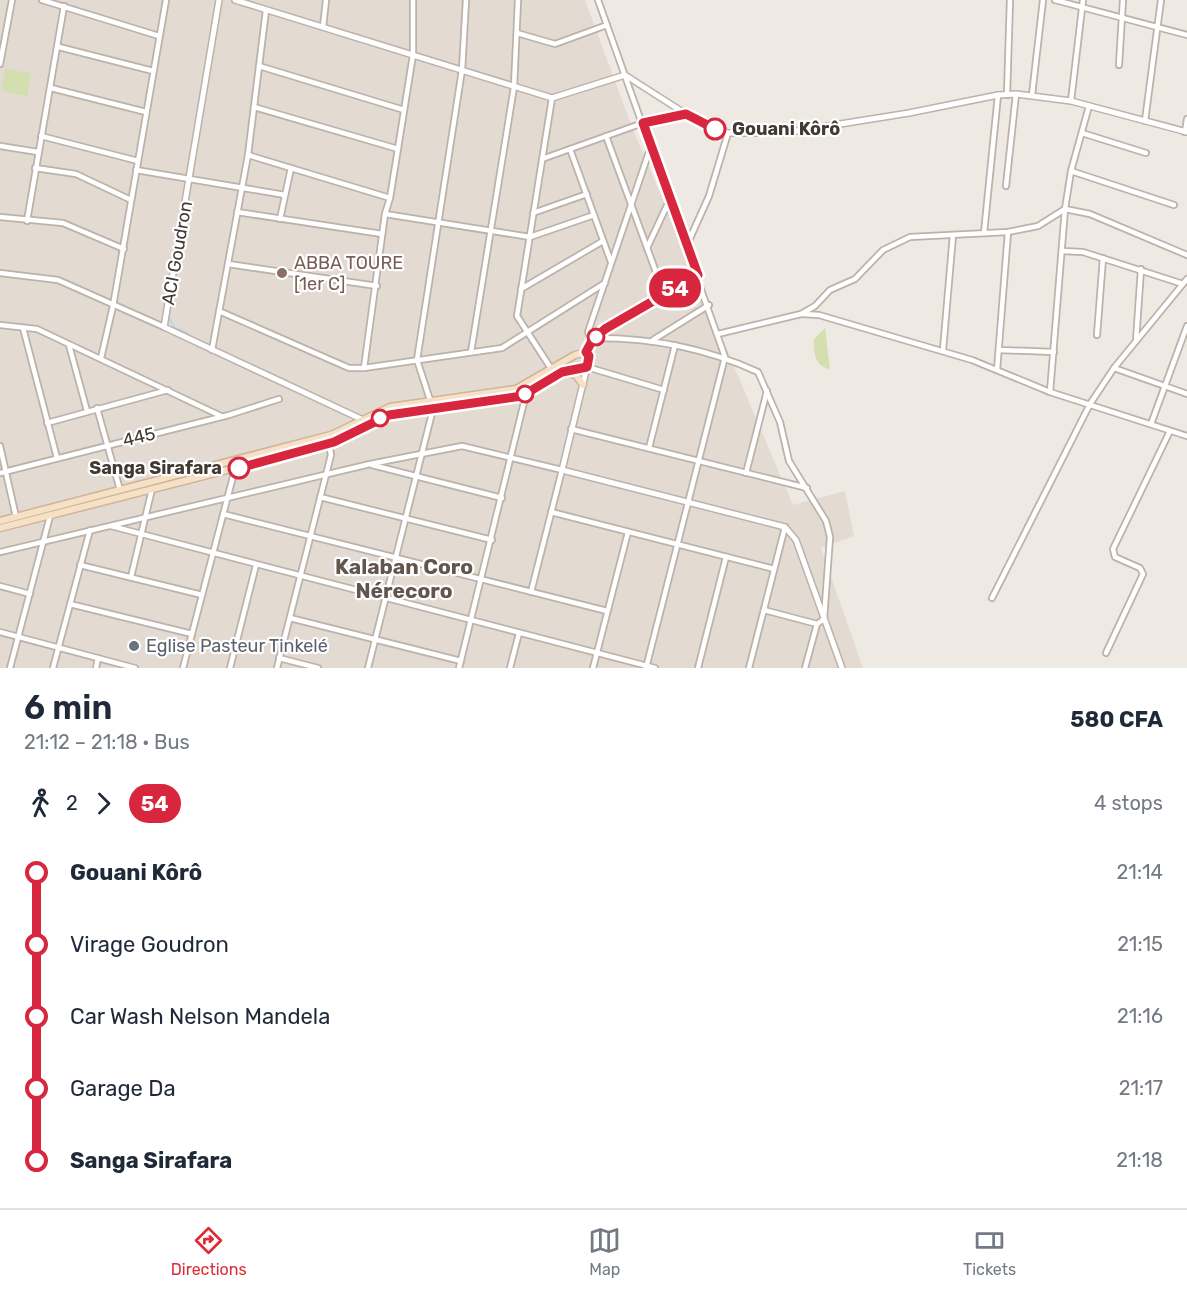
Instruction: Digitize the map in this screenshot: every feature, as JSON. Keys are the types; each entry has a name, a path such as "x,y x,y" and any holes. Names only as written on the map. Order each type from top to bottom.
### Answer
{"main road":[{"path":"0,521 321,438 346,429 382,409 516,389 575,355 586,352 589,356 587,367 562,372 527,393 507,399 389,415 350,436 329,444 0,528"},
{"path":"562,372 576,375 583,385"}],"street":[{"path":"0,64 12,0"},
{"path":"42,0 159,36"},
{"path":"100,358 124,249 166,0"},
{"name":"ACI Goudron","path":"219,0 164,327 361,419"},
{"path":"235,0 552,98 625,75"},
{"path":"323,27 326,0"},
{"path":"364,368 377,286 385,214 390,198 413,55 413,1 406,0"},
{"path":"368,668 433,409 417,360 462,70 466,0"},
{"path":"471,352 514,87 518,0"},
{"path":"598,0 709,305 725,357 646,667"},
{"path":"1006,95 1010,0"},
{"path":"1032,95 1043,0"},
{"path":"1055,0 1187,35"},
{"path":"1071,101 1083,0"},
{"path":"1119,64 1120,18 1123,0"},
{"path":"1145,121 1161,0"},
{"path":"27,221 59,47 64,6"},
{"path":"212,350 248,155 266,10"},
{"path":"517,33 555,45 607,25"},
{"path":"59,47 153,71"},
{"path":"259,66 404,110"},
{"path":"625,75 686,114 712,128 728,133 784,133 909,113 998,95 1017,94 1071,101 1186,132 1187,119"},
{"path":"51,88 146,112"},
{"path":"1006,186 1017,94"},
{"path":"984,233 998,95"},
{"path":"552,98 517,316 552,370"},
{"path":"1050,392 1065,209 1071,171 1089,106"},
{"path":"254,107 398,149"},
{"path":"542,159 643,123 686,114"},
{"path":"687,245 708,196 728,133"},
{"path":"1082,133 1146,153"},
{"path":"41,136 138,161"},
{"path":"606,136 664,294"},
{"path":"0,146 38,152"},
{"path":"651,146 588,332 594,339 653,340 675,345 725,357 758,372 780,422 789,461 826,521 830,537 824,619"},
{"path":"570,149 611,263"},
{"path":"248,155 390,198"},
{"path":"35,168 76,174 131,200"},
{"path":"280,219 291,168"},
{"path":"136,170 285,195"},
{"path":"1071,171 1174,204"},
{"path":"533,213 587,194"},
{"path":"647,248 670,199"},
{"path":"718,334 801,314 815,306 830,290 855,279 883,250 910,237 1008,232 1038,226 1065,209 1090,214 1187,255"},
{"path":"237,212 382,234"},
{"path":"385,214 530,237 594,215"},
{"path":"0,217 63,224 124,249"},
{"path":"997,370 1008,232"},
{"path":"943,350 953,235"},
{"path":"521,289 603,241"},
{"path":"992,598 1090,404 1114,368 1185,281 1083,252 1062,251"},
{"path":"1097,335 1103,258"},
{"path":"228,264 377,286"},
{"path":"1136,340 1141,269"},
{"path":"0,273 58,279 113,306 164,327"},
{"path":"586,352 594,339 698,275"},
{"path":"219,311 349,368 364,368 502,348 605,284"},
{"path":"653,340 709,305"},
{"path":"801,314 819,315 943,350 1050,392 1187,436"},
{"path":"0,326 38,329 221,416"},
{"path":"1151,424 1187,326"},
{"path":"23,328 57,458"},
{"path":"69,345 87,411"},
{"path":"649,448 675,345"},
{"path":"999,351 1054,352"},
{"path":"531,592 587,367 664,390"},
{"path":"1114,368 1187,394"},
{"path":"47,423 168,390"},
{"path":"746,473 767,390"},
{"path":"459,668 527,393"},
{"name":"445","path":"3,472 279,399"},
{"path":"97,408 120,490"},
{"path":"361,419 367,425"},
{"path":"571,429 807,488"},
{"path":"1106,653 1143,574 1140,568 1115,557 1113,549 1170,431"},
{"path":"277,668 331,455 329,444"},
{"path":"0,446 3,472 16,517"},
{"path":"0,552 370,464 462,446 785,527 794,535 842,668"},
{"path":"370,464 502,498"},
{"path":"183,668 235,469"},
{"path":"131,578 152,489"},
{"path":"320,497 492,540"},
{"path":"551,512 774,569"},
{"path":"223,514 607,612"},
{"path":"10,668 50,516"},
{"path":"108,525 142,536 655,668"},
{"path":"749,668 785,527"},
{"path":"53,668 90,530"},
{"path":"593,668 628,532"},
{"path":"698,668 726,557"},
{"path":"80,565 202,594"},
{"path":"230,668 256,565"},
{"path":"0,586 30,594"},
{"path":"70,604 192,634"},
{"path":"764,610 817,624"},
{"path":"290,618 461,661"},
{"path":"805,668 817,624 824,619"},
{"path":"0,632 135,668"},
{"path":"510,668 519,633"},
{"path":"97,667 98,658"},
{"path":"279,658 318,668"}],"shaded area":[{"path":"0,0 585,0 632,127 793,505 845,491 854,536 821,548 863,668 0,668"}],"green space":[{"path":"5,69 31,73 27,96 1,91"},
{"path":"825,328 830,369 818,362 814,349 814,339"}],"waterway":[{"path":"192,177 195,161"},
{"path":"183,227 191,181"},
{"path":"182,238 169,318 174,327 187,333"}],"bus line":[{"name":"54","path":"239,468 334,442 389,415 522,396 562,372 587,367 589,356 586,352 592,341 605,329 698,275 643,123 686,114 715,129"}],"place":[{"name":"Gouani Kôrô","path":"715,129"},
{"name":"ABBA TOURE [1er C]","path":"282,273"},
{"name":"Sanga Sirafara","path":"239,468"},
{"name":"Eglise Pasteur Tinkelé","path":"134,646"}],"district":[{"name":"Kalaban Coro Nérecoro","path":"404,579"}]}
